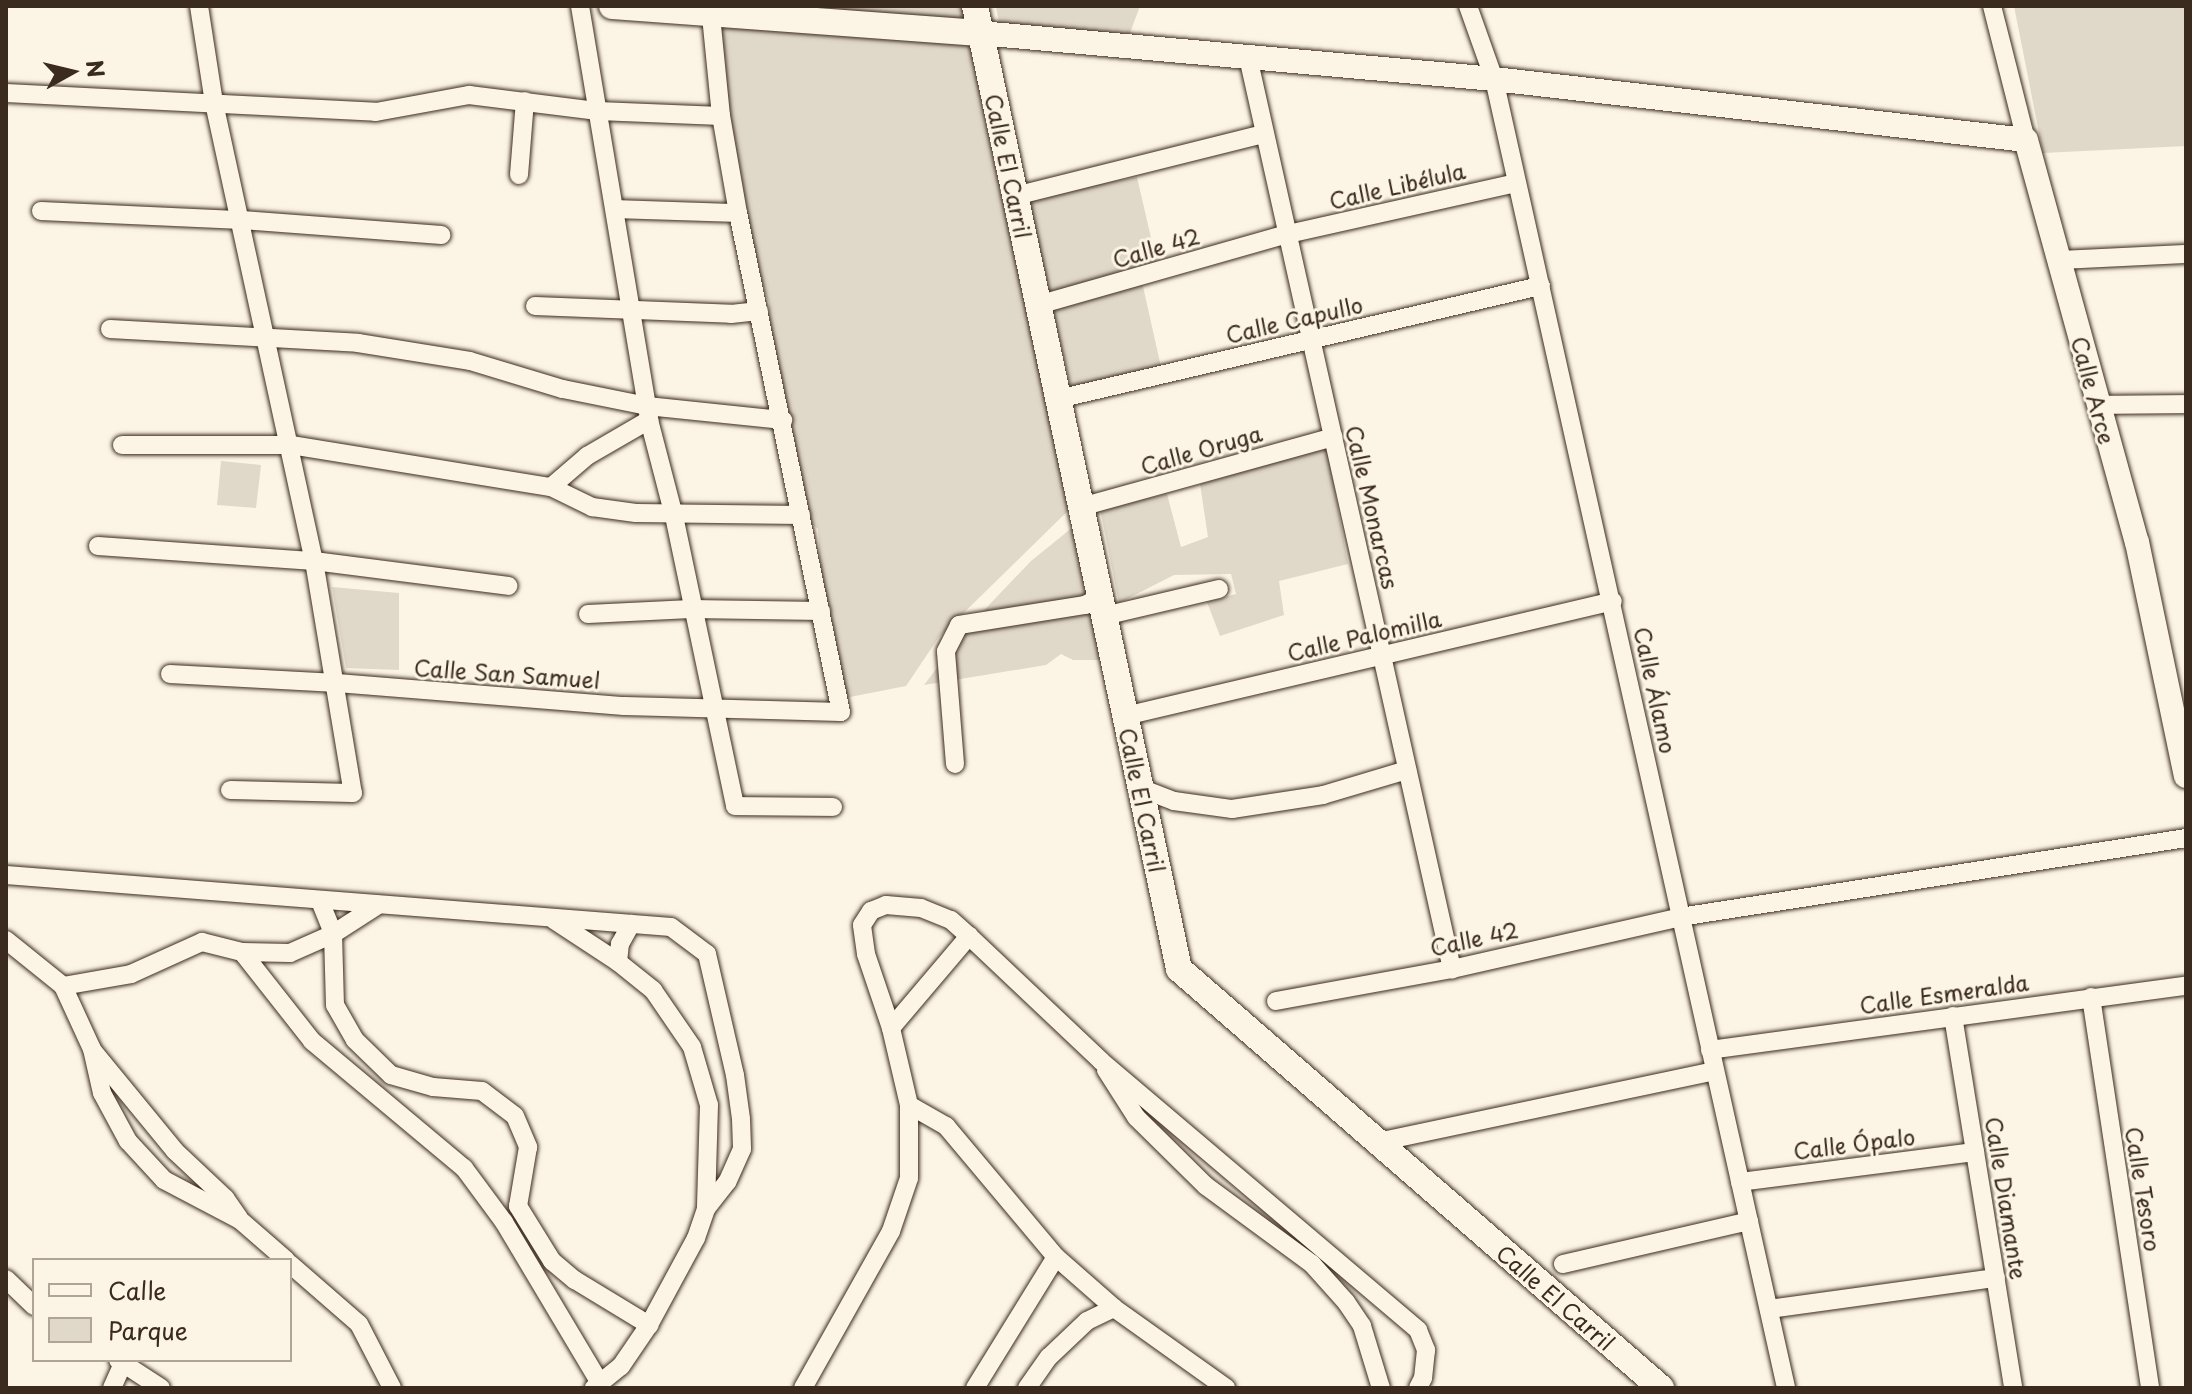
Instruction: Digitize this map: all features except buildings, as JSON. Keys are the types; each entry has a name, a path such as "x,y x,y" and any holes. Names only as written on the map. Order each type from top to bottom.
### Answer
{"main road":[{"path":"612,6 706,10 980,33"},
{"name":"Calle El Carril","path":"975,6 1179,969 1661,1388"}],"street":[{"path":"199,6 214,103 314,561 337,683 353,793 230,790"},
{"path":"580,6 648,413 674,516 691,609 735,806 833,807"},
{"name":"Calle Álamo","path":"1468,6 1494,79 1613,601 1680,917 1786,1388"},
{"name":"Calle Arce","path":"1992,6 2097,405 2137,542 2186,776"},
{"path":"588,614 691,609 821,611 738,213 706,10"},
{"path":"980,33 1494,79 2026,140"},
{"name":"Calle Monarcas","path":"1248,57 1452,969"},
{"path":"6,93 376,112 469,95 598,111 721,116"},
{"path":"519,175 525,101"},
{"path":"1015,196 1264,134"},
{"name":"Calle Libélula","path":"1288,234 1516,183"},
{"path":"615,209 738,213"},
{"path":"41,211 242,220 441,235"},
{"name":"Calle 42","path":"1038,305 1288,234"},
{"path":"2059,260 2186,254"},
{"name":"Calle Capullo","path":"1058,399 1541,286"},
{"path":"535,306 731,314 759,311"},
{"path":"110,329 358,343 470,361 648,413 783,420"},
{"path":"2097,405 2186,404"},
{"path":"551,487 587,456 648,413"},
{"name":"Calle Oruga","path":"1081,507 1333,437"},
{"path":"122,445 291,445 551,487 592,507 674,516 801,515"},
{"path":"98,546 314,561 508,586"},
{"path":"955,764 946,651 959,625 1085,605 1102,606 1219,589"},
{"name":"Calle Palomilla","path":"1125,716 1613,601"},
{"name":"Calle San Samuel","path":"170,674 714,711 841,712 821,611"},
{"path":"1140,788 1174,801 1232,809 1323,795 1407,770"},
{"name":"Calle 42","path":"1276,1001 1452,969 1680,917 2186,838"},
{"path":"6,875 671,927 689,937 707,954 735,1075 742,1149 727,1182 706,1209"},
{"path":"320,901 333,934 335,1005 355,1040 391,1075 433,1087 482,1091 515,1116 528,1147 518,1206 552,1261 575,1280 649,1325"},
{"path":"63,986 131,974 202,942 242,952 290,953 333,934 378,905"},
{"path":"803,1388 891,1231 909,1178 909,1105 891,1028 866,954 862,925 871,911 886,905 921,908 951,920 1101,1061 1418,1330 1426,1350 1417,1385"},
{"path":"242,952 312,1041 464,1168 504,1222 597,1386 621,1366 649,1325 696,1238 706,1209 709,1105 692,1047 653,990 618,962 553,919"},
{"path":"618,962 620,944 631,924"},
{"path":"891,1028 969,936"},
{"path":"6,940 63,986 92,1049 102,1093 128,1141 164,1180 240,1220 283,1258"},
{"name":"Calle Esmeralda","path":"1710,1050 2186,986"},
{"name":"Calle Tesoro","path":"2091,997 2150,1388"},
{"name":"Calle Diamante","path":"1953,1016 2013,1388"},
{"path":"692,1047 713,1041 724,1033"},
{"path":"92,1049 175,1151 225,1198 240,1220"},
{"path":"1101,1061 1136,1117 1206,1186 1312,1264 1362,1326 1381,1388"},
{"path":"1378,1142 1714,1071"},
{"path":"909,1105 946,1126 1056,1257 1114,1308 1223,1386"},
{"name":"Calle Ópalo","path":"1740,1182 1975,1152"},
{"path":"1563,1264 1749,1221"},
{"path":"975,1388 1056,1257"},
{"path":"292,1265 359,1324 392,1388"},
{"path":"1769,1309 1996,1278"},
{"path":"6,1279 32,1304"},
{"path":"1362,1326 1389,1305"},
{"path":"1027,1388 1049,1357 1087,1321 1114,1308"},
{"path":"112,1388 121,1362 161,1388"}],"green space":[{"path":"727,6 972,6 977,27"},
{"path":"996,6 1140,6 1128,38 999,23"},
{"path":"2014,6 2186,6 2186,146 2043,153"},
{"path":"708,15 978,39 1079,500 939,637 906,686 845,698 832,622 822,609 818,529 802,516 770,336 769,303 756,264"},
{"path":"1137,177 1157,264 1050,293 1028,198"},
{"path":"1142,282 1161,367 1071,387 1052,307"},
{"path":"1327,447 1348,564 1279,581 1284,615 1220,636 1207,602 1236,594 1231,574 1174,575 1119,603 1100,509 1167,494 1181,547 1208,537 1200,484"},
{"path":"221,461 261,465 256,508 217,505"},
{"path":"1078,523 1107,660 1073,660 1061,654 1046,665 924,685 968,627 1031,561"},
{"path":"332,587 399,593 399,670 346,668"}]}
